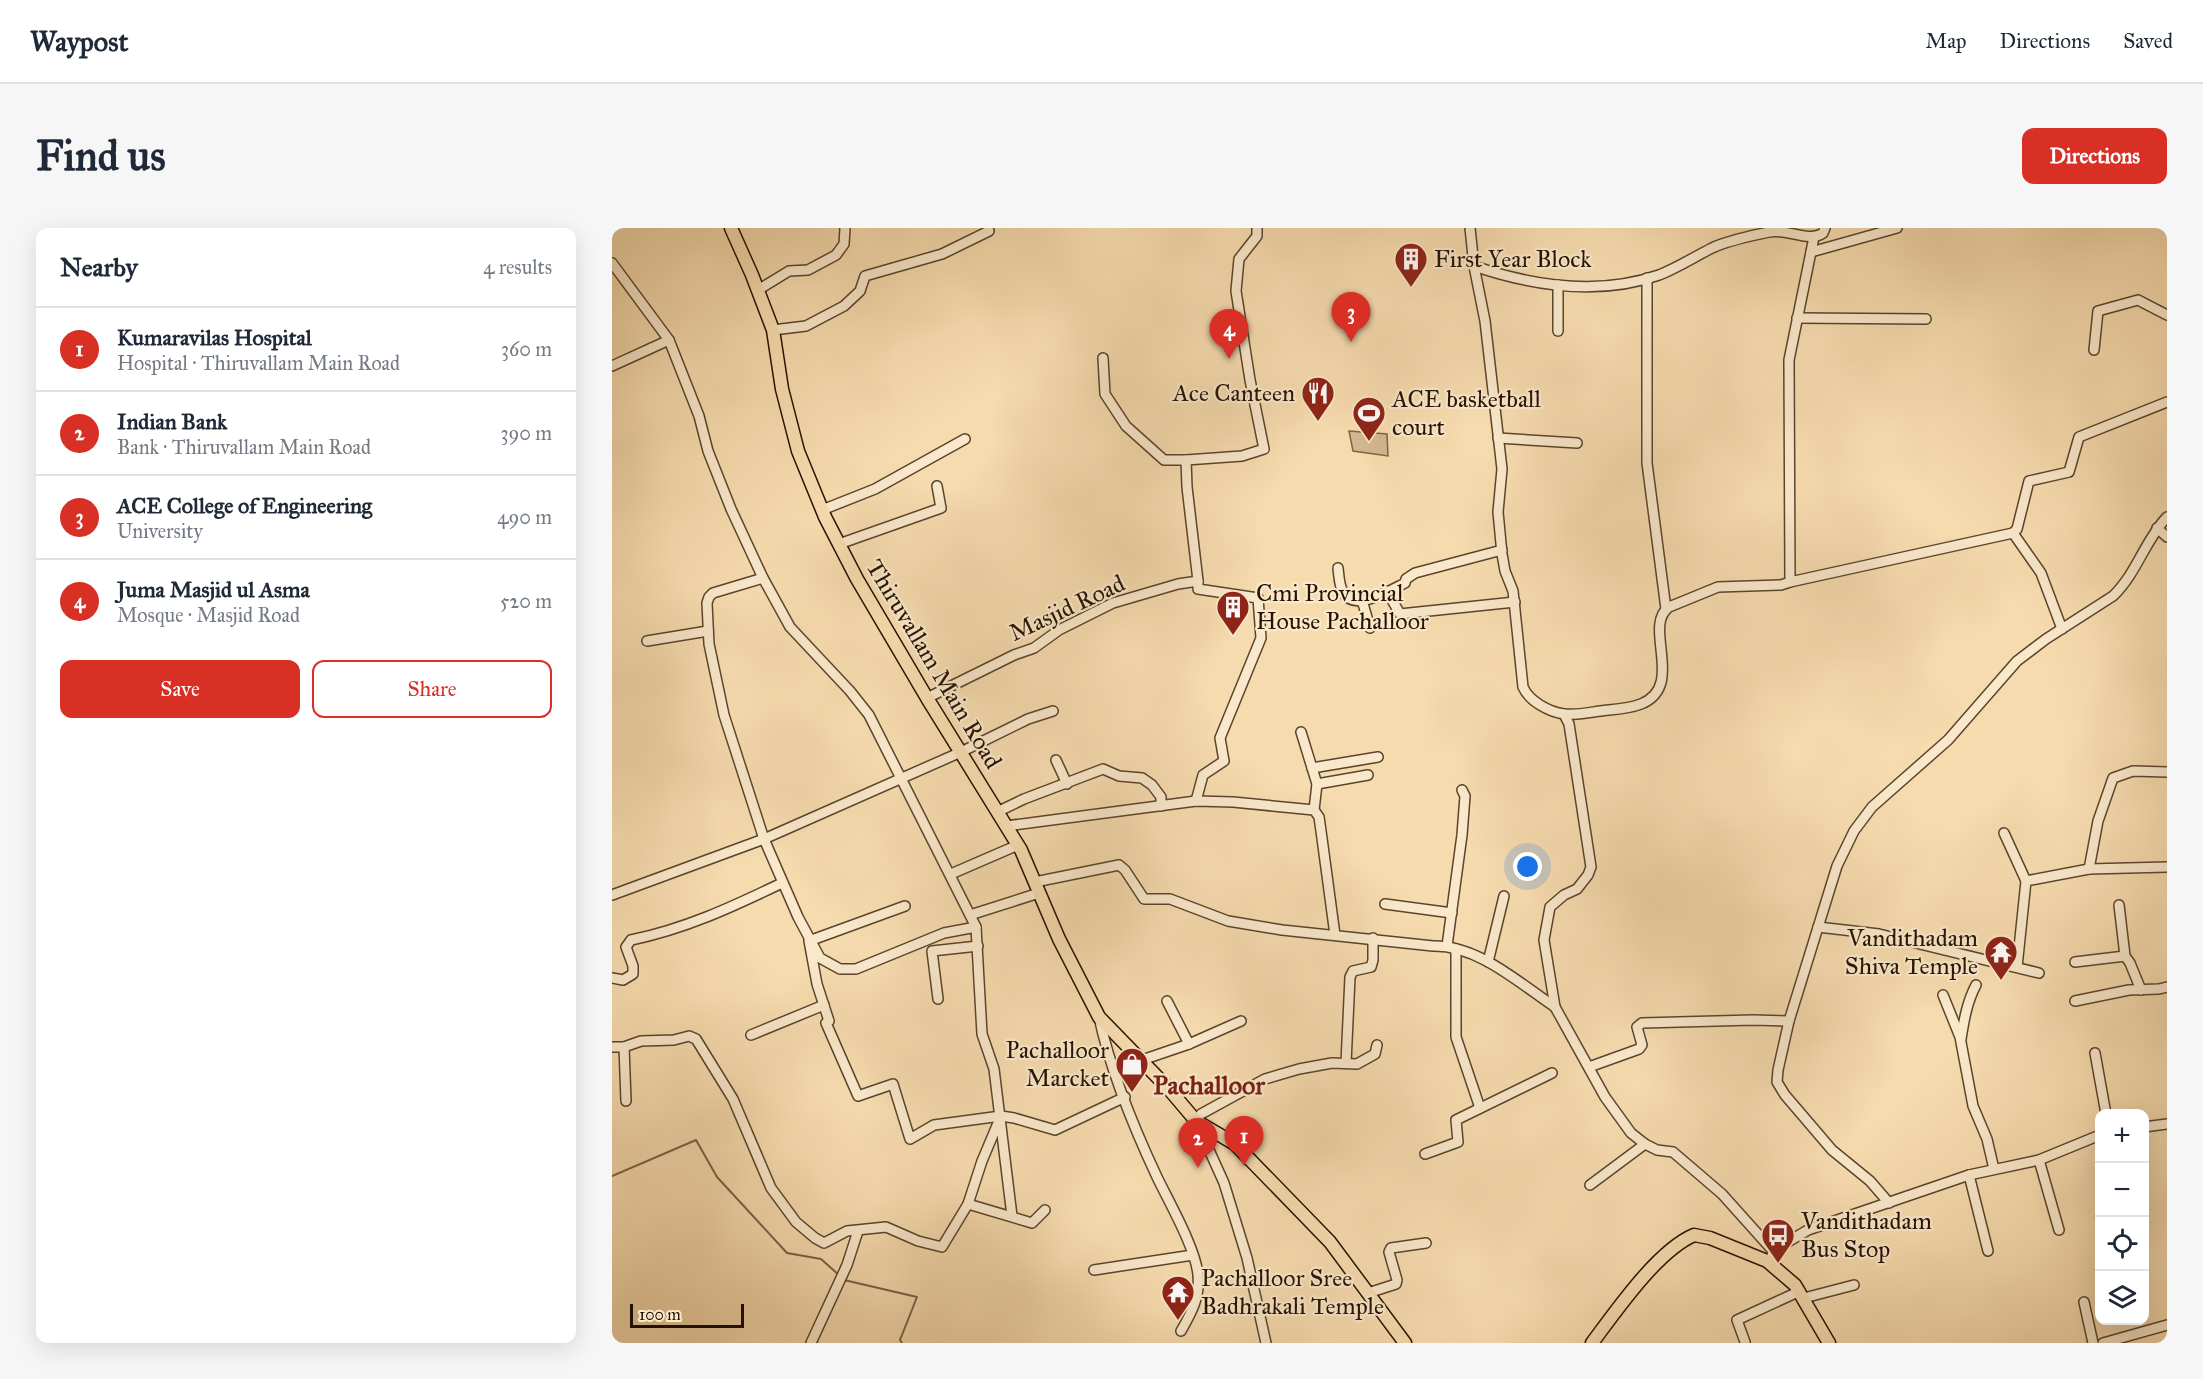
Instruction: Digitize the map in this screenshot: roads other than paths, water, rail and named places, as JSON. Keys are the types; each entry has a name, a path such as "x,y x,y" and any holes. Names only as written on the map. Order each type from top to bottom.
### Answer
{"main road":[{"name":"Thiruvallam Main Road","path":"731,228 773,330 782,389 798,451 822,510 867,596 1018,845 1059,939 1099,1017 1199,1117 1235,1144 1330,1242 1405,1343"},
{"path":"1592,1343 1625,1298 1669,1251 1694,1235 1771,1256 1802,1295 1829,1343"}],"street":[{"path":"758,290 789,271 808,270 836,255 844,244 845,228"},
{"path":"1103,358 1105,394 1126,426 1164,460 1242,456 1264,449 1236,291 1239,259 1257,236 1257,228"},
{"path":"1470,228 1474,266 1485,321 1502,469 1498,512 1502,550 1505,571 1514,591 1523,687 1526,693 1542,706 1564,714 1631,707 1648,701 1656,692 1662,678 1660,620 1666,609 1647,463 1647,278"},
{"path":"1811,252 1897,228"},
{"path":"773,330 806,326 844,306 860,291 865,276 942,254 989,231"},
{"path":"1474,266 1504,276 1538,283 1603,288 1668,271 1715,247 1770,232 1819,231 1811,252 1789,360 1790,582"},
{"path":"612,263 669,340 699,416 708,450 730,509 763,578 790,627 850,691 869,715 976,927 982,1034 994,1069 1012,1216"},
{"path":"1558,285 1558,331"},
{"path":"2094,350 2098,311 2138,300 2167,315"},
{"path":"1797,318 1926,318"},
{"path":"612,366 669,340"},
{"path":"1666,609 1718,587 1781,585 2013,533 2017,529 2029,482 2069,472 2079,437 2167,402"},
{"path":"1498,438 1577,443"},
{"path":"822,510 875,489 965,439"},
{"path":"1186,460 1198,589 1258,598 1261,638 1220,738 1224,761 1203,775 1197,801"},
{"path":"839,544 941,508 937,486"},
{"path":"1889,1203 1869,1181 1832,1150 1779,1085 1778,1070 1789,1021 1836,866 1854,831 1872,807 1948,740 2017,661 2114,596 2122,588 2157,528 2167,517"},
{"path":"2157,528 2167,537"},
{"path":"2013,533 2041,573 2062,629"},
{"path":"1338,568 1343,594 1362,600 1376,598 1405,582 1415,573 1502,550"},
{"path":"763,578 713,593 707,603 708,631 724,715 764,839 782,883 816,953 827,963 847,970 870,964 944,933 976,927"},
{"name":"Masjid Road","path":"927,698 1014,655 1034,648 1059,630 1113,603 1178,584 1198,581"},
{"path":"1387,591 1400,614 1515,602"},
{"path":"1362,600 1370,628"},
{"path":"647,641 708,631"},
{"path":"612,894 764,839 961,752 1028,719 1053,711"},
{"path":"1564,714 1569,724 1591,867 1577,889 1564,895 1550,908 1544,940 1555,1007 1616,1113 1631,1132 1645,1144 1657,1150 1672,1152 1722,1194 1771,1256 1808,1230 1969,1175 2039,1160 2095,1137"},
{"path":"1301,732 1317,784 1314,810 1319,817 1322,831 1335,934"},
{"path":"1312,768 1378,757"},
{"path":"1056,760 1067,784"},
{"path":"997,812 1024,799 1103,769 1119,776 1142,778 1152,785 1161,797 1161,806"},
{"path":"2089,869 2098,821 2113,778 2133,771 2167,772"},
{"path":"1317,784 1368,775"},
{"path":"1462,790 1465,796 1462,835 1452,913 1456,1037 1480,1108"},
{"path":"1006,826 1197,801 1314,810"},
{"path":"2004,833 2026,881 2017,967"},
{"path":"951,874 1018,845"},
{"path":"970,915 1037,888 1119,865 1125,870 1141,897 1146,900 1170,899 1228,921 1282,930 1452,947 1476,955 1555,1007"},
{"path":"2026,881 2089,869 2167,867"},
{"path":"612,978 622,980 633,974 633,966 626,947 631,940 665,933 687,925 782,883"},
{"path":"1488,962 1504,896"},
{"path":"1385,904 1452,913"},
{"path":"2119,905 2125,957 2130,963 2141,990"},
{"path":"809,941 905,906"},
{"path":"1818,927 1879,934 2039,972"},
{"path":"1346,1063 1350,976 1353,971 1371,967 1373,938"},
{"path":"809,941 817,984 829,1022 826,1023 858,1096 893,1084 910,1139 933,1125 1001,1116 1055,1130 1125,1097"},
{"path":"938,999 932,951 978,946"},
{"path":"2075,962 2125,957"},
{"path":"1961,1041 1970,996 1976,985"},
{"path":"2075,1000 2167,987"},
{"path":"1943,995 1961,1041 1973,1106 1987,1139 1994,1169"},
{"path":"1167,1000 1189,1044"},
{"path":"751,1035 824,1005"},
{"path":"1099,1017 1105,1046 1147,1155 1193,1255 1198,1273 1197,1300 1182,1331"},
{"path":"1142,1060 1189,1044 1241,1021"},
{"path":"1589,1067 1639,1050 1642,1045 1637,1027 1642,1023 1789,1021"},
{"path":"612,1047 624,1047 641,1041 674,1040 689,1036 696,1039 733,1099 771,1188 790,1215 815,1238 824,1243 847,1231 886,1227 918,1241 942,1247 968,1204 982,1161 1001,1116"},
{"path":"1266,1343 1247,1258 1224,1183 1199,1117 1265,1079 1315,1066 1358,1064 1375,1054 1377,1045"},
{"path":"624,1047 626,1101"},
{"path":"2095,1053 2105,1109"},
{"path":"1425,1154 1458,1142 1456,1120 1552,1073"},
{"path":"2149,1127 2167,1125"},
{"path":"1590,1185 1645,1144"},
{"path":"2039,1160 2059,1230"},
{"path":"1969,1175 1988,1251"},
{"path":"968,1204 1032,1223 1045,1210"},
{"path":"811,1343 847,1265 858,1231"},
{"path":"1368,1293 1396,1284 1397,1280 1389,1251 1391,1248 1426,1243"},
{"path":"1094,1270 1193,1255"},
{"path":"1745,1342 1737,1320 1802,1295 1854,1285"},
{"path":"2084,1302 2093,1343"},
{"path":"2103,1343 2167,1325"}],"waterway":[{"path":"612,1176 696,1140 717,1177 787,1253 821,1259 840,1276"},
{"path":"844,1280 917,1297 900,1340 902,1343"}],"place":[{"name":"First Year Block","path":"1411,288"},
{"name":"ACE College of Engineering","path":"1351,342"},
{"name":"Juma Masjid ul Asma","path":"1229,359"},
{"name":"Ace Canteen","path":"1318,422"},
{"name":"ACE basketball court","path":"1369,442"},
{"name":"Cmi Provincial House Pachalloor","path":"1233,636"},
{"name":"Vandithadam Shiva Temple","path":"2001,981"},
{"name":"Pachalloor Marcket","path":"1132,1093"},
{"name":"Kumaravilas Hospital","path":"1244,1166"},
{"name":"Indian Bank","path":"1198,1168"},
{"name":"Vandithadam Bus Stop","path":"1778,1264"},
{"name":"Pachalloor Sree Badhrakali Temple","path":"1178,1321"}],"district":[{"name":"Pachalloor","path":"1209,1085"}]}
